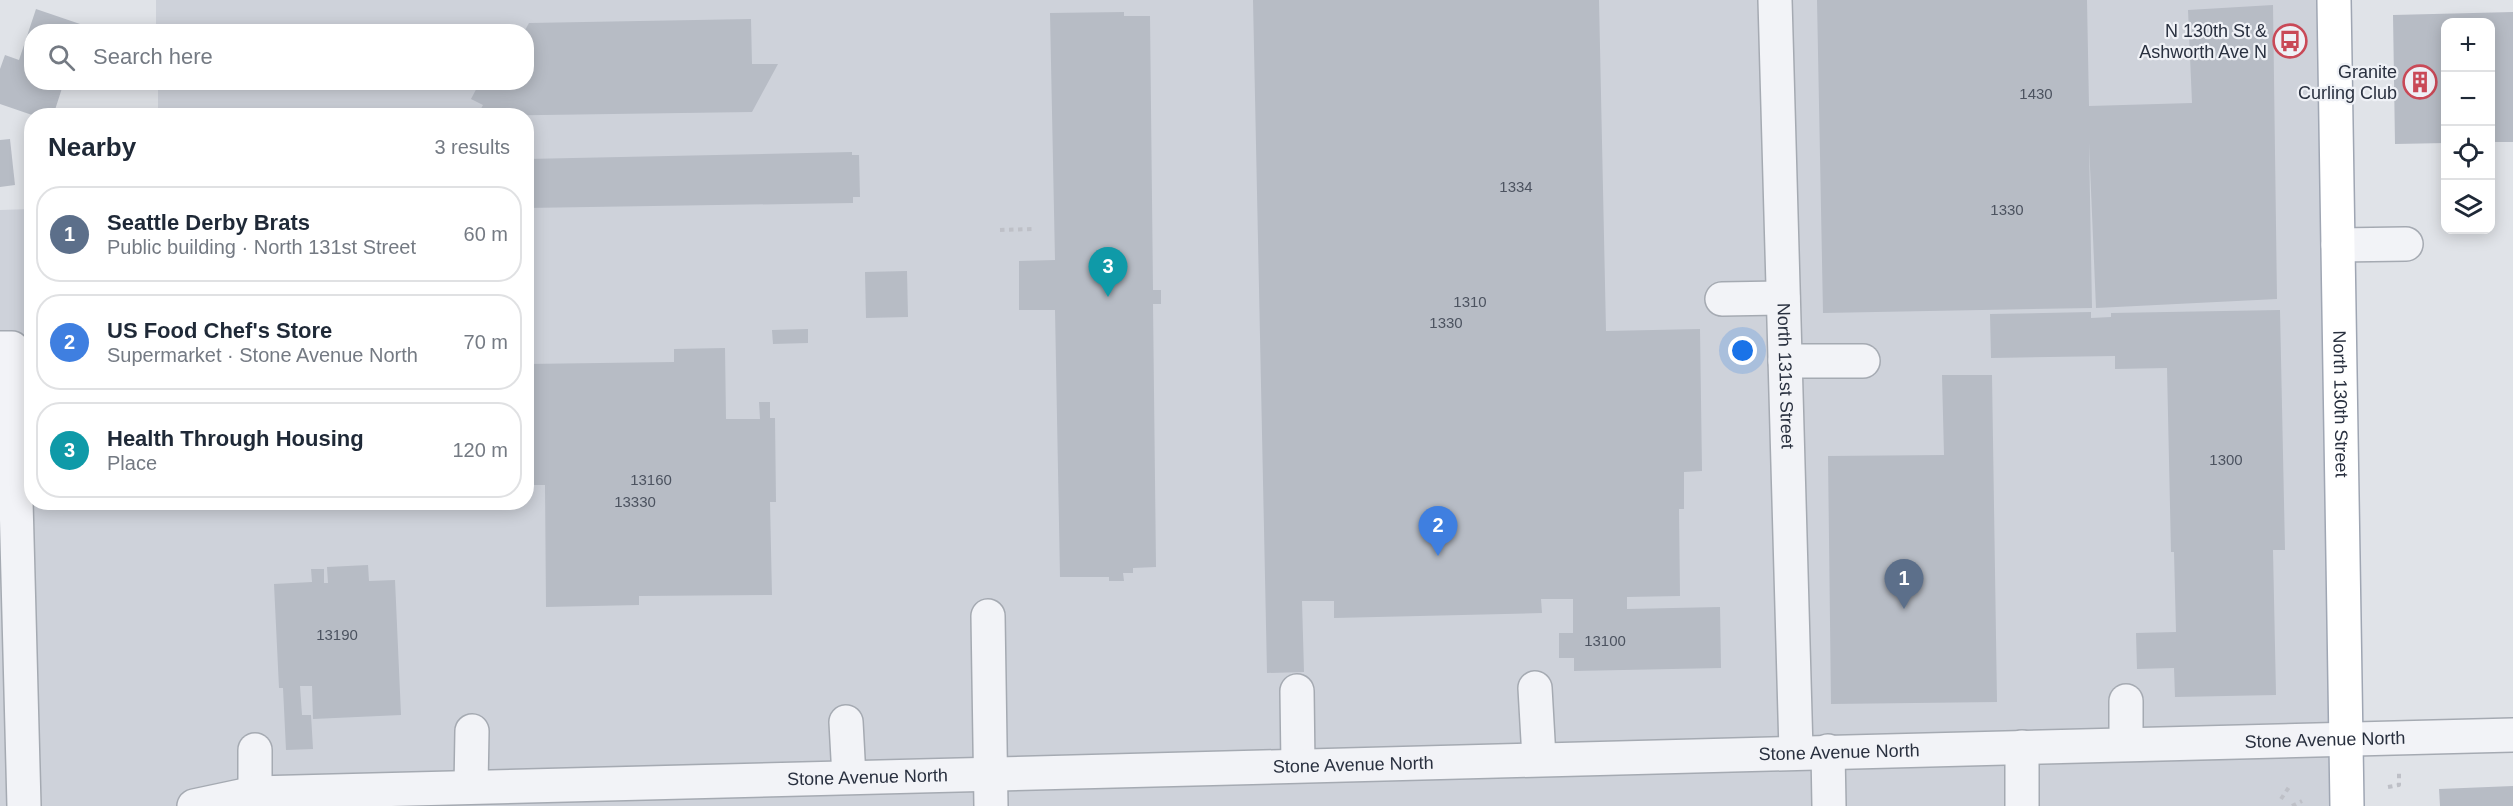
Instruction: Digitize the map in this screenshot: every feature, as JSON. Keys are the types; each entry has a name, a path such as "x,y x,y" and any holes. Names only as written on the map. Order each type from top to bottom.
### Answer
{"main road":[{"name":"North 130th Street","path":"2334,0 2347,806"}],"street":[{"name":"North 131st Street","path":"1776,0 1785,361 1812,751 1829,806"},
{"path":"2338,245 2406,244"},
{"path":"1722,299 1784,298"},
{"path":"0,348 12,348 24,806"},
{"path":"1785,361 1863,361"},
{"path":"988,616 991,806"},
{"path":"1535,688 1539,758"},
{"path":"1298,691 1298,765"},
{"path":"2126,701 2126,744"},
{"path":"846,722 849,777"},
{"path":"471,787 472,731"},
{"name":"Stone Avenue North","path":"194,805 255,793 471,787 700,793 849,777 2513,735"},
{"path":"2022,747 2022,806"},
{"path":"255,750 255,793"}],"path":[{"path":"1000,230 1032,229"},
{"path":"2388,787 2399,785 2399,771"},
{"path":"2281,799 2289,787"},
{"path":"2292,806 2302,801"}],"shaded area":[{"path":"156,0 2334,0 2347,806 0,806 0,210 24,209 24,510 534,510 534,108 158,108 158,90 534,90 534,24 156,24"}],"building":[{"path":"1253,0 1599,0 1606,331 1700,329 1702,471 1684,472 1684,509 1679,509 1680,596 1627,597 1627,609 1720,607 1721,668 1574,671 1574,658 1559,658 1559,633 1573,633 1573,599 1541,599 1542,613 1334,618 1334,601 1302,601 1304,672 1267,673"},
{"path":"1817,0 2087,0 2089,106 2192,103 2188,10 2273,5 2277,299 2096,308 2089,143 2092,308 1823,313"},
{"path":"36,9 80,24 31,24"},
{"path":"1124,12 1124,16 1150,16 1153,290 1161,290 1161,304 1153,304 1156,567 1133,568 1133,573 1123,573 1124,581 1109,581 1109,577 1060,577 1055,310 1019,310 1019,261 1055,260 1050,13"},
{"name":"Granite Curling Club","path":"2513,12 2513,142 2495,142 2495,18 2441,18 2441,143 2395,144 2393,15"},
{"path":"751,19 752,64 778,64 752,112 534,115 534,108 481,108 483,105 471,99 476,90 534,90 534,24 529,23"},
{"path":"24,45 24,90 61,90 56,108 24,108 24,112 0,104 0,69 5,55 19,60"},
{"path":"10,139 15,185 0,187 0,140"},
{"path":"852,152 852,155 859,155 860,197 853,197 853,203 534,208 534,159"},
{"path":"907,271 908,317 866,318 865,272"},
{"path":"2280,310 2285,550 2273,550 2276,695 2175,697 2174,668 2137,669 2136,633 2176,632 2174,552 2171,552 2167,368 2115,369 2115,356 1991,358 1990,314 2091,312 2091,318 2111,317 2111,313"},
{"path":"808,329 808,343 773,344 772,330"},
{"path":"725,348 726,419 760,419 759,402 770,402 770,418 775,418 776,502 770,502 772,595 639,596 639,605 546,607 545,485 534,485 534,364 674,362 674,349"},
{"path":"1942,375 1992,375 1997,702 1831,704 1828,456 1944,455"},
{"path":"368,565 369,581 395,580 401,715 313,719 312,686 300,686 302,715 311,715 313,749 286,750 283,688 279,688 274,584 312,582 311,569 324,569 324,583 328,583 327,567"},
{"path":"2513,786 2513,806 2440,806 2439,789"}],"place":[{"name":"N 130th St & Ashworth Ave N","path":"2290,41"},
{"name":"Granite Curling Club","path":"2420,82"},
{"name":"Health Through Housing","path":"1108,297"},
{"name":"US Food Chef's Store","path":"1438,556"},
{"name":"Seattle Derby Brats","path":"1904,609"}]}
